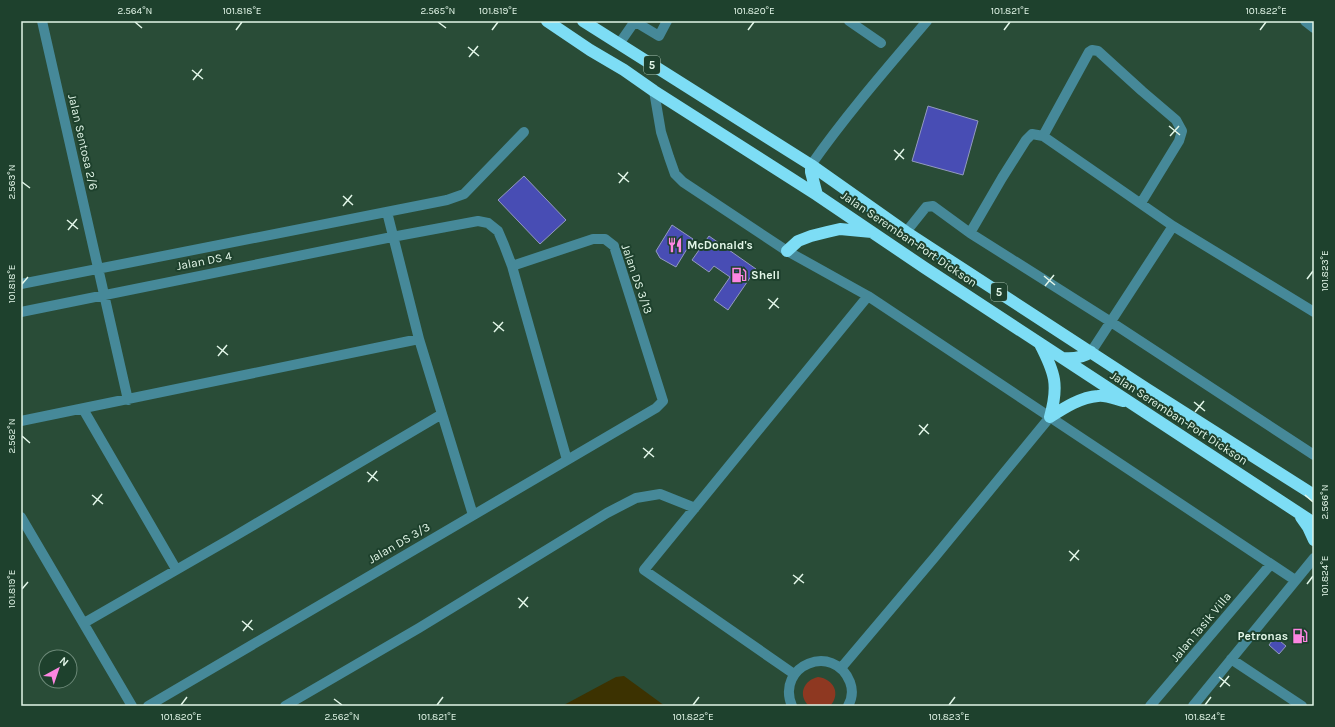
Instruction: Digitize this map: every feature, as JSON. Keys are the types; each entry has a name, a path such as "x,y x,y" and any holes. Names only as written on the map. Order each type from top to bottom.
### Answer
{"highway":[{"name":"Jalan Seremban-Port Dickson","path":"547,21 788,176 925,268 1314,523"},
{"name":"Jalan Seremban-Port Dickson","path":"583,21 811,165 906,232 1314,495"},
{"path":"590,50 596,53 603,52 619,44 620,59 624,70"},
{"path":"788,176 799,174 811,165"},
{"path":"811,165 811,172 817,195"},
{"path":"787,251 798,241 811,236 840,229 873,232"},
{"path":"1040,343 1054,376 1055,392 1050,417"},
{"path":"1063,358 1074,359 1091,352 1096,370 1103,385"},
{"path":"1050,417 1072,404 1087,398 1099,396 1130,402"},
{"path":"1297,512 1308,527 1314,540"}],"street":[{"name":"Jalan Sentosa 2/6","path":"42,21 128,400"},
{"path":"619,44 634,21 659,36 667,21"},
{"path":"849,21 881,43"},
{"path":"811,165 888,67 927,21"},
{"path":"1305,21 1314,28"},
{"path":"1043,136 1089,52 1092,50 1098,51 1176,120 1182,131 1179,141 1141,203"},
{"path":"654,91 661,132 675,174 683,182 787,251 868,296 1295,580"},
{"name":"Jalan DS 4","path":"21,284 447,200 464,194 524,132"},
{"path":"970,233 1026,140 1032,134 1043,136 1173,226 1314,312"},
{"path":"906,232 916,217 926,207 933,206 970,233 1111,322 1314,455"},
{"path":"387,212 392,237 419,339 473,515"},
{"name":"Jalan DS 4","path":"21,312 392,237 478,221 488,223 498,231 512,266 567,460"},
{"path":"1091,352 1173,226"},
{"name":"Jalan DS 3/13","path":"512,266 593,239 605,239 614,246 663,401"},
{"path":"794,674 644,570 868,296"},
{"path":"21,421 419,339"},
{"name":"Jalan DS 3/3","path":"148,706 656,408 663,401"},
{"path":"83,409 176,569"},
{"path":"84,623 442,414"},
{"path":"841,668 1050,417"},
{"path":"285,706 419,628 607,513 636,498 660,494 695,508"},
{"path":"21,517 132,706"},
{"path":"1193,706 1314,558"},
{"name":"Jalan Tasik Villa","path":"1150,706 1271,564"},
{"path":"1231,659 1302,706"},
{"path":"792,706 789,695 790,684 794,674 801,667 811,662 821,660 832,663 841,668 847,676 851,685 852,694 848,706"}],"shaded area":[{"path":"624,676 665,706 562,706 616,677"},
{"path":"818,677 824,678 832,684 834,688 835,697 830,706 809,706 805,702 803,697 804,688 809,681"}],"building":[{"path":"928,106 978,121 963,175 912,161"},
{"path":"524,176 566,220 540,244 498,200"},
{"name":"McDonald's","path":"672,225 693,239 676,267 660,258 656,251"},
{"name":"Shell","path":"709,236 756,269 728,310 714,300 730,277 714,266 709,272 692,260"},
{"path":"1275,637 1286,646 1279,654 1269,645"}],"place":[{"name":"McDonald's","path":"675,245"},
{"name":"Shell","path":"739,275"},
{"name":"Petronas","path":"1300,636"}]}
